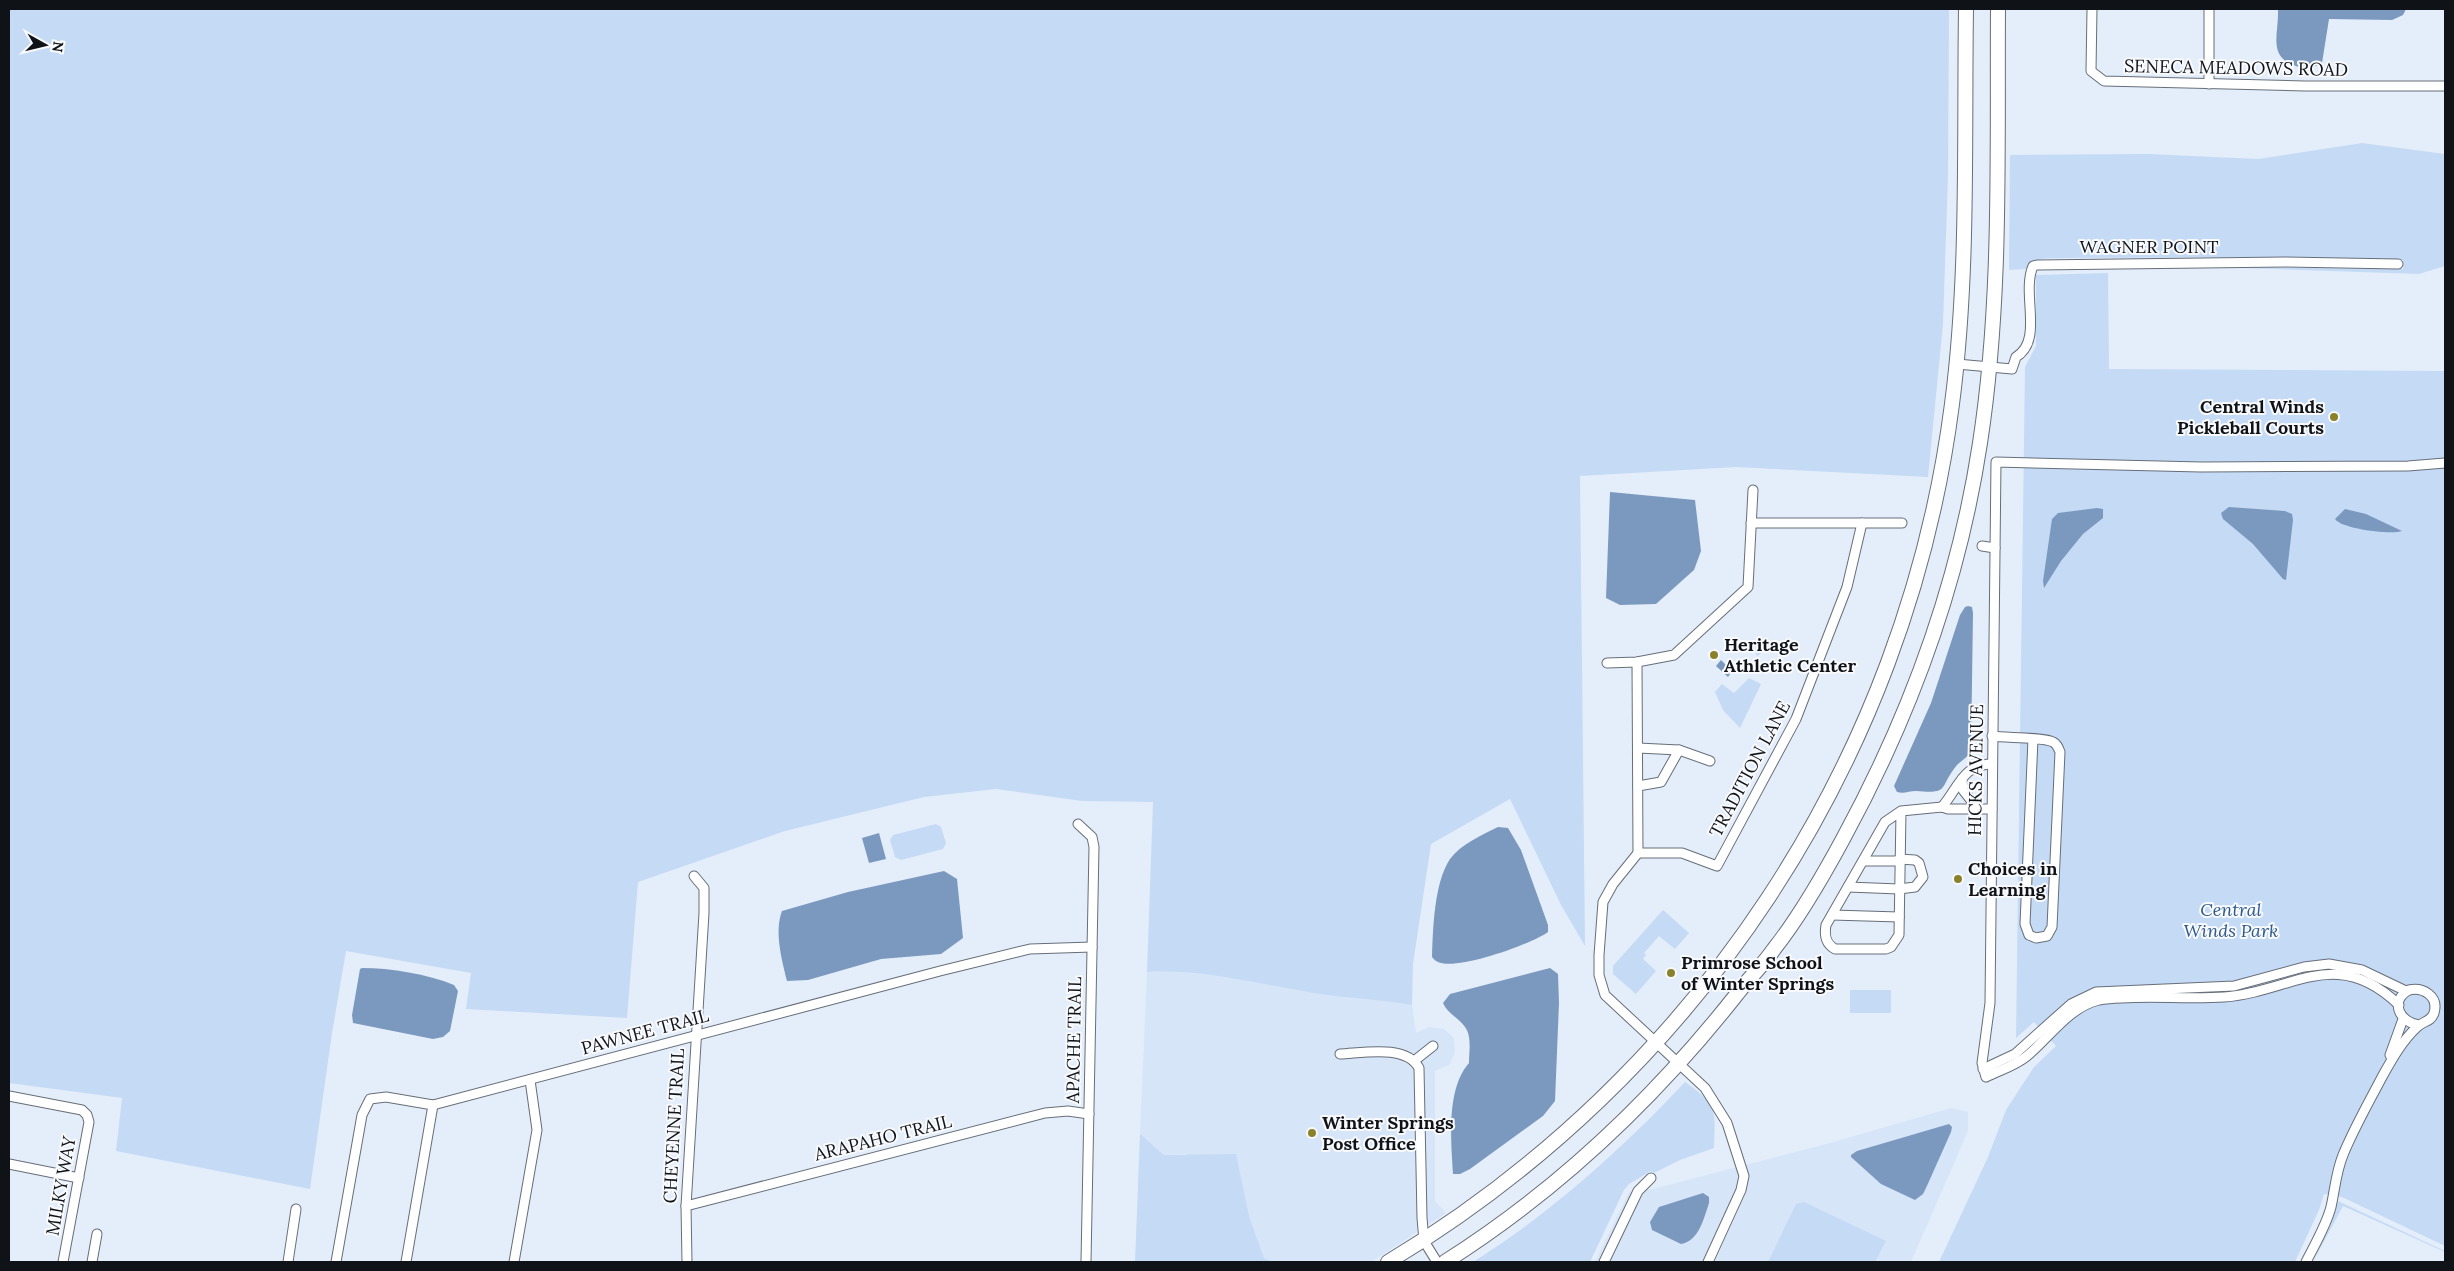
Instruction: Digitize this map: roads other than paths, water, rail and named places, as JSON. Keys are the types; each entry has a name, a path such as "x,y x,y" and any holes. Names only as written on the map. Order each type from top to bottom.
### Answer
{"main road":[{"path":"1388,1262 1478,1204 1546,1150 1604,1098 1657,1043 1702,990 1767,902 1807,836 1859,734 1900,629 1921,560 1946,445 1957,364 1962,273 1966,9"},
{"path":"1444,1262 1504,1222 1566,1172 1625,1119 1679,1063 1774,950 1795,919 1836,852 1890,747 1929,648 1954,565 1974,480 1990,367 1997,231 1998,9"}],"street":[{"name":"SENECA MEADOWS ROAD","path":"2092,9 2091,71 2104,81 2445,86"},
{"path":"2209,84 2210,9"},
{"name":"WAGNER POINT","path":"1990,367 2012,369 2016,356 2024,352 2028,345 2030,326 2028,280 2033,266 2037,264 2275,262 2398,264"},
{"path":"1957,364 1990,367"},
{"name":"HICKS AVENUE","path":"1985,1073 1982,1064 1990,1003 1996,462 2200,467 2445,464"},
{"path":"1607,662 1637,662 1674,655 1748,587 1753,490"},
{"path":"1751,523 1902,523"},
{"name":"TRADITION LANE","path":"1638,853 1682,853 1717,866 1796,719 1847,587 1862,523"},
{"path":"1982,546 1995,548"},
{"path":"1637,662 1638,853 1613,884 1603,902 1600,925 1600,975 1605,995 1679,1063 1715,1102 1727,1123 1743,1169 1741,1190 1708,1262"},
{"path":"1992,736 2033,739 2054,742 2060,752 2052,927 2047,936 2040,938 2029,935 2025,924 2033,739"},
{"path":"1638,748 1679,750 1710,761"},
{"path":"1638,786 1661,782 1679,750"},
{"path":"1942,807 1970,768 1978,764 1992,764"},
{"path":"1962,779 1963,790 1978,809"},
{"path":"1901,811 1898,935 1892,947 1886,949 1835,949 1830,946 1825,938 1826,925 1885,822 1901,811 1942,807 1948,809 1992,809"},
{"name":"APACHE TRAIL","path":"1078,824 1092,838 1094,847 1086,1262"},
{"path":"1848,887 1912,888 1919,884 1923,878 1923,870 1919,862 1915,860 1863,861"},
{"name":"CHEYENNE TRAIL","path":"688,1262 686,1206 704,888 694,876"},
{"path":"1832,915 1899,917"},
{"name":"PAWNEE TRAIL","path":"336,1262 362,1116 370,1098 386,1097 433,1105 1030,949 1092,947"},
{"path":"1985,1073 2015,1054 2071,1004 2096,992 2234,986 2304,967 2329,964 2356,968 2406,991 2413,989 2424,990 2432,997 2434,1002 2431,1018 2419,1025 2405,1040 2384,1074 2343,1155 2328,1216 2306,1262"},
{"path":"1985,1073 2020,1061 2075,1010 2085,1003 2099,1000 2226,997 2309,976 2329,974 2352,977 2371,984 2399,1005"},
{"path":"2384,1074 2402,1019 2399,1005 2406,991"},
{"path":"2402,1019 2419,1025"},
{"path":"1414,1061 1432,1046"},
{"path":"1340,1054 1391,1053 1406,1056 1414,1061 1419,1068 1421,1079 1422,1218 1424,1240 1438,1262"},
{"path":"514,1262 537,1130 530,1080"},
{"name":"MILKY WAY","path":"9,1096 82,1110 87,1115 89,1122 63,1262"},
{"path":"406,1262 433,1105"},
{"name":"ARAPAHO TRAIL","path":"686,1206 1045,1113 1068,1111 1089,1114"},
{"path":"9,1164 79,1178"},
{"path":"1604,1262 1638,1191 1651,1178"},
{"path":"288,1262 296,1210"},
{"path":"92,1262 97,1234"}],"place":[{"name":"Central Winds Pickleball Courts","path":"2334,417"},
{"name":"Heritage Athletic Center","path":"1714,655"},
{"name":"Choices in Learning","path":"1958,879"},
{"name":"Primrose School of Winter Springs","path":"1671,973"},
{"name":"Winter Springs Post Office","path":"1312,1133"}],"park label":[{"name":"Central Winds Park","path":"2231,920"}]}
